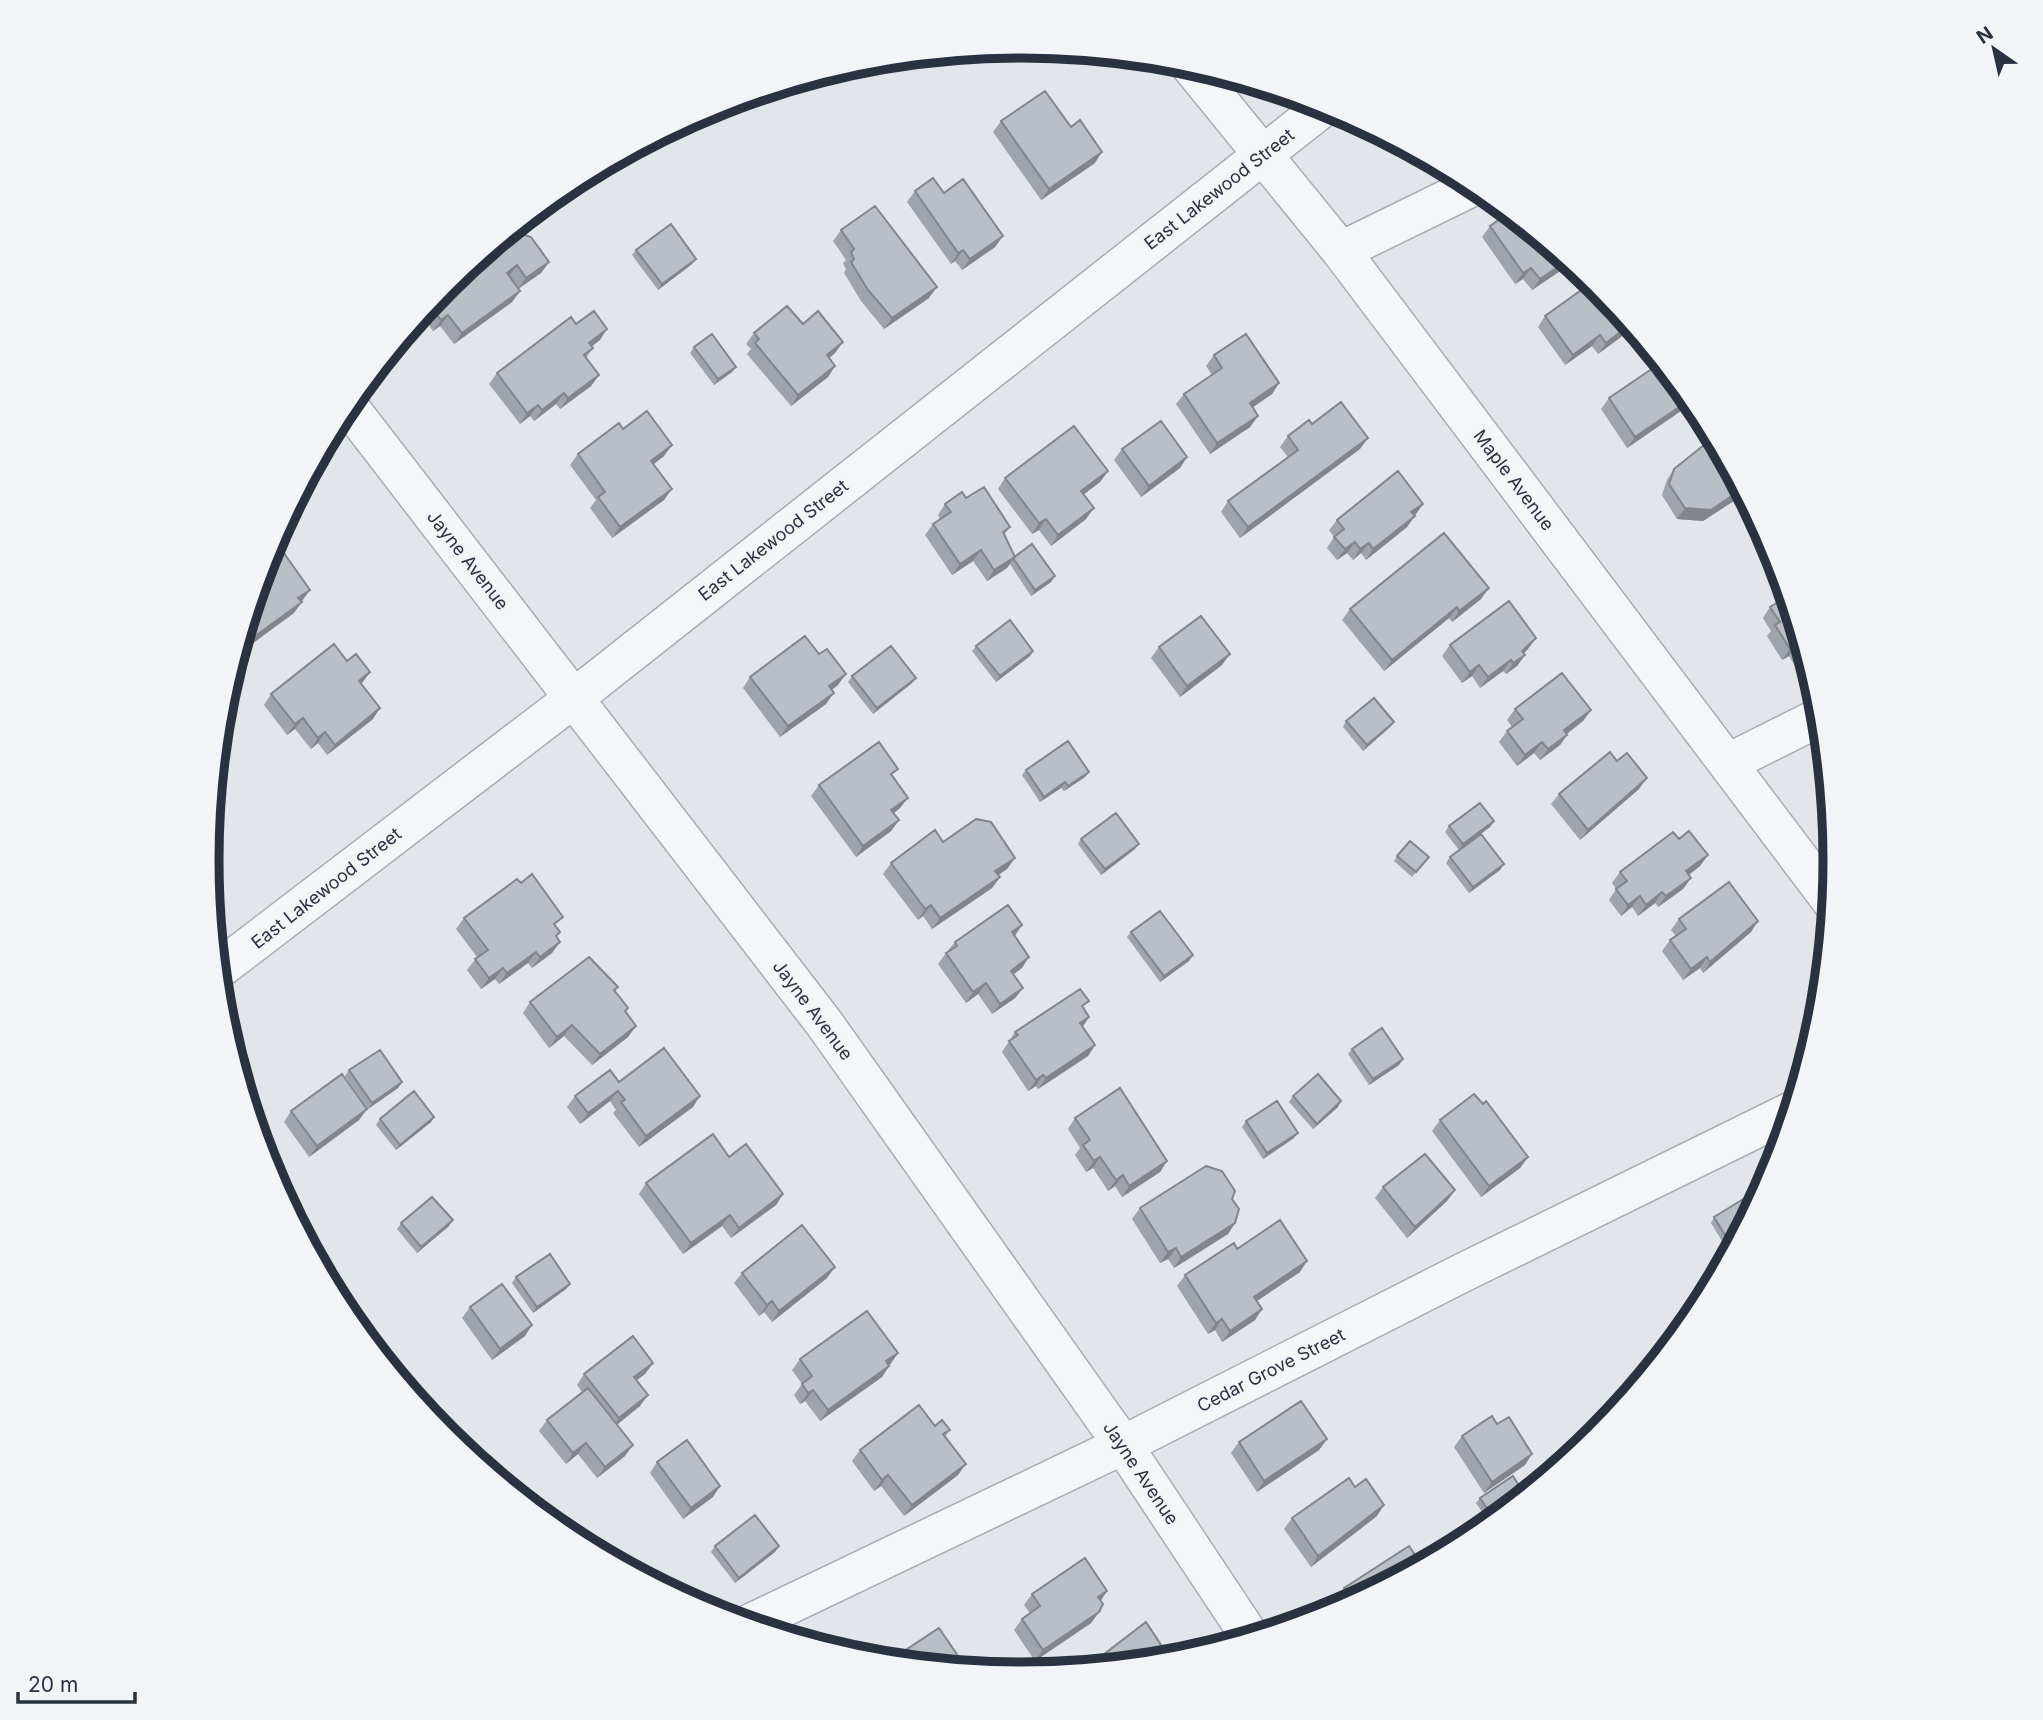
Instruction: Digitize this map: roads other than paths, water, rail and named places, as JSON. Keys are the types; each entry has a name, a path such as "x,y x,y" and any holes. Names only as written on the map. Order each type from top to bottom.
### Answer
{"street":[{"name":"Maple Avenue","path":"1201,78 1341,251 1823,890"},
{"name":"East Lakewood Street","path":"226,964 574,698 1315,114"},
{"path":"1341,251 1464,191"},
{"name":"Jayne Avenue","path":"354,414 824,1023 1123,1445 1246,1630"},
{"path":"1728,763 1811,721"},
{"name":"Cedar Grove Street","path":"760,1619 1123,1445 1474,1267 1782,1116"}]}
